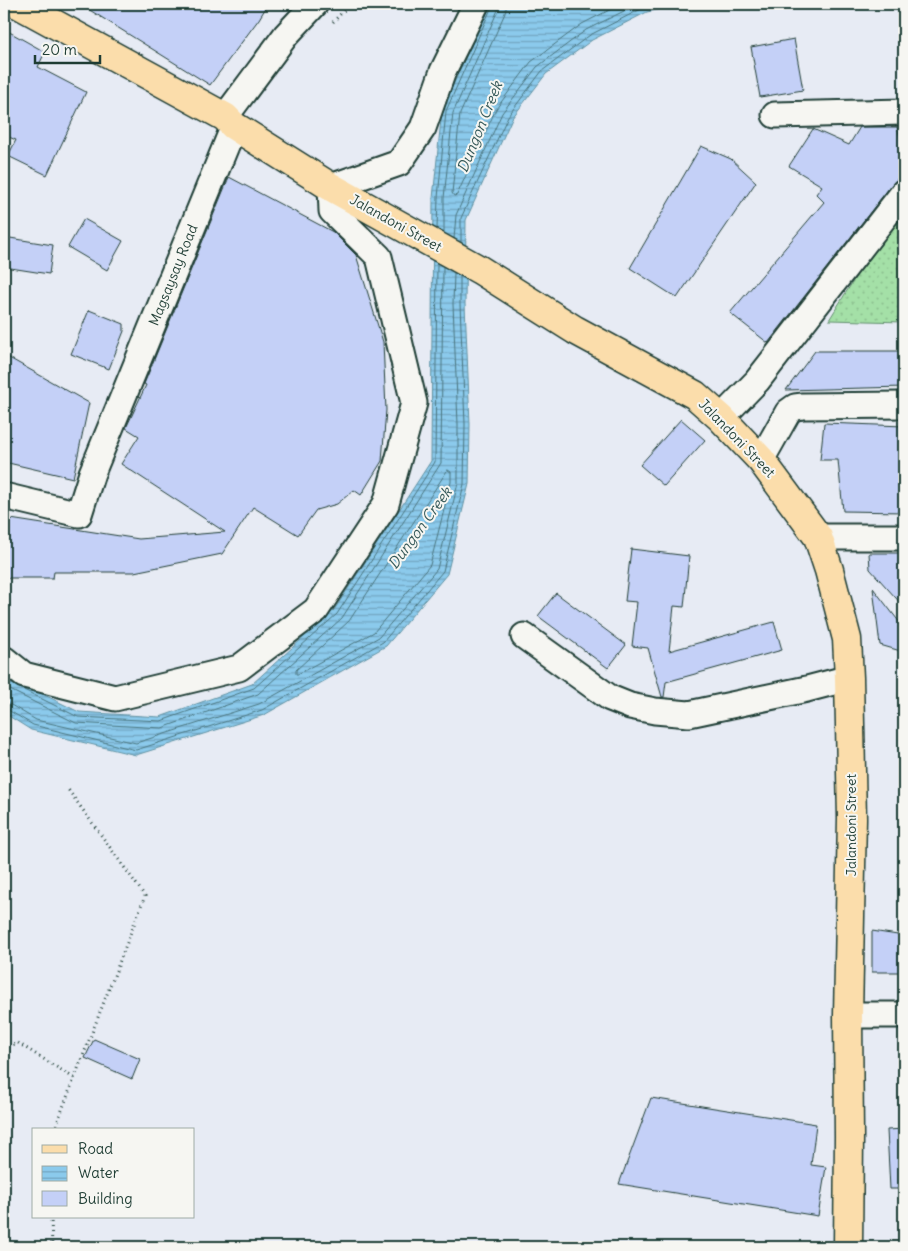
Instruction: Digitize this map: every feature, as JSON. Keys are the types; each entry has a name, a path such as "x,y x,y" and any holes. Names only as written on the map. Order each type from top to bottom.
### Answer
{"main road":[{"name":"Jalandoni Street","path":"18,4 230,122 340,191 480,270 575,330 695,395 721,418 761,460 818,537 829,570 847,640 849,678 852,818 848,1015 848,1247"}],"street":[{"name":"Magsaysay Road","path":"4,496 79,514 92,473 230,122 286,35 315,4"},
{"path":"4,659 24,675 115,698 239,668 316,610 386,504 414,403 380,257 332,211 340,191 399,163 423,128 443,71 476,4"},
{"path":"775,115 904,112"},
{"path":"721,418 757,381 904,192"},
{"path":"761,460 788,412 795,407 904,405"},
{"path":"818,537 904,537"},
{"path":"524,636 610,698 630,706 655,711 689,714 807,689 849,678"},
{"path":"848,1015 904,1015"}],"path":[{"path":"56,1128 145,896 67,788"},
{"path":"4,1048 18,1043 74,1078"},
{"path":"51,1218 52,1247"}],"green space":[{"path":"902,202 904,202 904,322 829,320"}],"water":[{"name":"Dungon Creek","path":"489,4 685,4 647,12 592,40 546,74 512,118 466,220 465,304 470,424 469,484 447,574 386,646 264,715 136,755 31,730 4,713 4,675 79,712 160,717 252,684 334,610 431,461 433,198 442,110"}],"building":[{"path":"80,4 268,4 210,85"},
{"path":"4,29 45,52 38,67 86,92 47,175 8,156 16,140 4,135"},
{"path":"794,39 803,90 760,97 751,47"},
{"path":"860,127 897,127 904,151 904,175 893,183 768,343 730,313 824,202 816,194 822,186 789,166 813,129 849,145"},
{"path":"701,146 731,159 756,182 677,298 630,268"},
{"path":"229,177 333,232 356,255 383,342 386,410 382,461 361,495 354,490 337,504 316,510 298,535 253,507 222,554 134,572 54,572 53,578 4,578 4,518 139,539 225,532 121,464 139,436 126,428 146,385 144,384"},
{"path":"84,219 123,241 107,270 68,247"},
{"path":"4,237 53,245 49,274 4,267"},
{"path":"89,310 124,324 124,331 109,369 71,354"},
{"path":"815,351 904,351 904,387 786,390"},
{"path":"4,355 89,403 73,478 4,462"},
{"path":"681,419 705,440 664,486 640,465"},
{"path":"824,423 904,426 904,512 843,511 838,460 820,460"},
{"path":"631,549 689,556 684,607 674,606 669,651 774,622 782,650 666,682 664,697 662,697 648,648 632,646 637,602 625,601"},
{"path":"869,553 904,553 904,607 870,569"},
{"path":"873,588 904,628 904,652 880,645"},
{"path":"556,593 626,645 608,668 538,616"},
{"path":"872,931 904,936 904,972 872,972"},
{"path":"94,1039 140,1059 132,1079 85,1058"},
{"path":"651,1098 816,1124 811,1165 826,1167 818,1216 619,1184"},
{"path":"904,1129 904,1189 890,1189 887,1130"}]}
